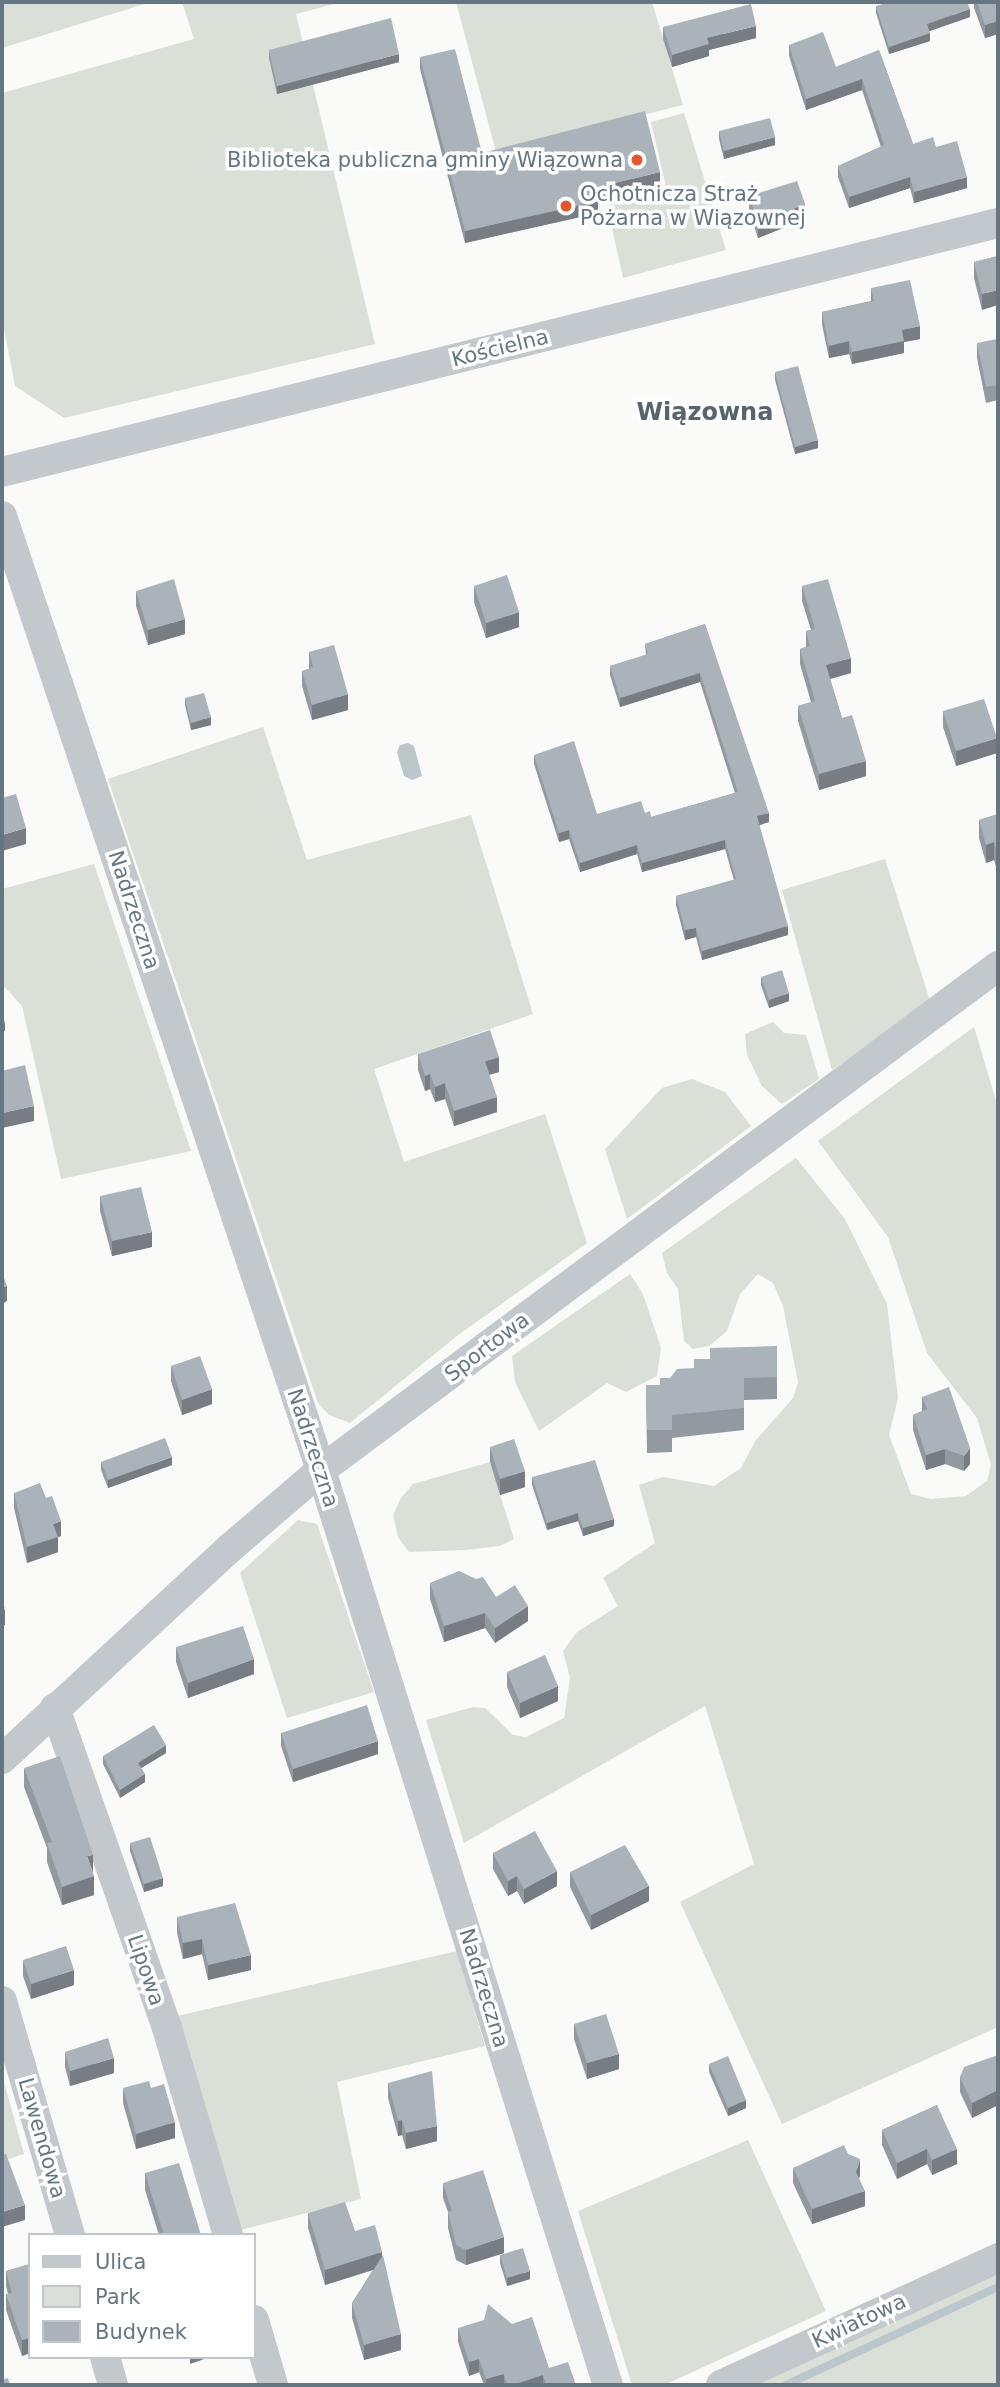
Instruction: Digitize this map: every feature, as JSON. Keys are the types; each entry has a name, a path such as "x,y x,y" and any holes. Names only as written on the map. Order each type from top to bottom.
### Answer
{"street":[{"name":"Kościelna","path":"2,472 998,223"},
{"name":"Nadrzeczna","path":"2,516 321,1470 608,2385"},
{"name":"Sportowa","path":"2,1759 55,1708 321,1470 998,966"},
{"name":"Lipowa","path":"55,1708 167,2028 227,2233"},
{"name":"Lawendowa","path":"2,2001 68,2233"},
{"name":"Kwiatowa","path":"720,2385 998,2258"},
{"path":"256,2326 273,2385"},
{"path":"106,2359 113,2385"}],"green space":[{"path":"2,2 151,2 2,48"},
{"path":"182,2 341,2 296,14 375,344 64,418 15,386 2,318 2,93 194,39"},
{"path":"456,2 652,2 683,105 496,152"},
{"path":"684,113 726,250 623,278 607,205 667,191 651,122"},
{"path":"263,727 307,860 471,815 533,1014 374,1069 404,1162 545,1114 587,1243 458,1335 350,1423 329,1415 318,1403 108,779"},
{"path":"885,859 930,1001 832,1070 782,890"},
{"path":"94,864 191,1151 61,1179 22,1006 2,984 2,889"},
{"path":"773,1022 784,1033 806,1035 819,1079 782,1104 762,1086 747,1055 745,1034"},
{"path":"974,1027 998,1107 998,2027 782,2124 680,1902 754,1864 705,1706 464,1843 426,1720 473,1707 485,1708 513,1735 526,1737 564,1718 570,1678 563,1651 577,1632 618,1606 603,1578 655,1543 639,1485 663,1477 714,1486 741,1468 756,1440 793,1398 798,1382 783,1306 773,1283 758,1274 740,1294 727,1331 709,1346 693,1349 684,1341 678,1289 667,1273 662,1253 796,1158 845,1219 887,1304 898,1398 889,1435 911,1494 931,1499 966,1496 987,1481 991,1465 977,1418 927,1353 888,1237 818,1141"},
{"path":"692,1079 725,1092 751,1126 627,1219 605,1149 662,1088"},
{"path":"630,1274 643,1294 661,1348 657,1376 626,1392 607,1383 539,1431 515,1382 512,1356"},
{"path":"490,1462 514,1539 500,1546 409,1552 398,1537 393,1515 401,1498 413,1484"},
{"path":"298,1520 317,1524 374,1692 287,1718 240,1573"},
{"path":"457,1951 485,2046 337,2082 361,2199 237,2231 173,2017"},
{"path":"2,2075 24,2154 2,2161"},
{"path":"748,2140 826,2311 664,2385 632,2385 578,2211"},
{"path":"998,2275 998,2385 750,2385"}],"shaded area":[{"path":"408,743 414,746 422,776 412,780 404,776 397,752 400,745"}],"building":[{"path":"890,2 967,2 970,9 927,24 930,33 889,47 876,6"},
{"path":"977,2 998,2 998,21 985,25"},
{"path":"751,4 756,26 707,38 709,44 672,55 663,27"},
{"path":"391,18 399,54 277,86 269,50"},
{"path":"823,32 836,67 879,50 913,144 933,137 936,147 957,141 967,177 914,192 910,177 849,197 838,166 884,145 862,79 806,99 789,45"},
{"path":"455,49 482,153 645,111 660,172 595,188 598,201 465,231 420,57"},
{"path":"770,118 775,137 724,151 719,131"},
{"path":"797,181 805,204 758,223 749,196"},
{"path":"998,256 998,290 982,294 974,262"},
{"path":"910,280 920,326 902,330 904,341 852,352 849,341 829,346 822,312 874,301 871,288"},
{"path":"997,339 998,385 986,387 977,343"},
{"path":"798,366 818,440 795,447 775,372"},
{"path":"507,575 519,612 486,623 474,586"},
{"path":"174,579 185,619 148,630 136,591"},
{"path":"828,579 851,658 826,665 842,718 852,715 866,761 819,774 798,706 815,701 800,649 810,646 806,631 815,629 802,586"},
{"path":"705,624 769,813 757,816 788,926 702,951 696,928 685,930 676,896 736,879 725,840 642,863 637,845 580,863 569,830 559,833 534,755 574,741 597,814 641,801 645,813 650,811 651,817 738,792 700,673 620,698 610,666 648,654 645,644"},
{"path":"334,645 348,694 312,705 302,671 313,667 309,652"},
{"path":"204,693 211,717 191,723 185,698"},
{"path":"984,699 997,738 956,751 943,711"},
{"path":"16,794 26,828 2,835 2,798"},
{"path":"998,814 998,855 994,842 986,845 979,820"},
{"path":"782,970 789,993 769,1000 761,977"},
{"path":"490,1030 499,1057 485,1061 497,1097 454,1111 445,1083 435,1087 430,1074 425,1076 418,1054"},
{"path":"25,1065 34,1106 2,1113 2,1071"},
{"path":"141,1187 152,1232 112,1241 100,1196"},
{"path":"2,1272 7,1286 2,1288"},
{"path":"777,1346 777,1377 744,1378 744,1408 672,1415 672,1430 647,1430 646,1385 660,1385 660,1378 670,1378 677,1369 694,1368 694,1359 710,1359 710,1348"},
{"path":"200,1356 212,1389 182,1400 171,1366"},
{"path":"949,1387 970,1448 964,1456 945,1449 926,1455 913,1415 927,1409 922,1397"},
{"path":"165,1438 172,1457 108,1480 101,1462"},
{"path":"514,1439 525,1471 500,1479 490,1447"},
{"path":"595,1460 614,1519 583,1528 578,1513 547,1523 532,1477"},
{"path":"40,1483 46,1498 52,1496 61,1521 53,1524 58,1537 27,1547 14,1493"},
{"path":"459,1571 476,1579 483,1577 496,1597 515,1585 528,1606 495,1628 485,1613 444,1626 430,1583"},
{"path":"243,1626 254,1659 188,1683 176,1647"},
{"path":"545,1655 558,1686 520,1703 507,1672"},
{"path":"367,1705 378,1741 293,1769 281,1733"},
{"path":"154,1725 166,1745 138,1763 145,1774 120,1790 103,1756"},
{"path":"60,1756 93,1855 87,1856 94,1876 62,1887 47,1843 52,1842 24,1768"},
{"path":"535,1831 557,1871 524,1889 517,1876 508,1881 493,1853"},
{"path":"150,1837 163,1878 144,1884 130,1843"},
{"path":"625,1845 649,1886 591,1915 570,1872"},
{"path":"235,1903 251,1955 208,1965 202,1939 183,1943 177,1917"},
{"path":"66,1946 74,1970 31,1984 23,1960"},
{"path":"606,2014 619,2054 587,2063 574,2024"},
{"path":"108,2038 114,2058 70,2071 65,2052"},
{"path":"998,2055 998,2090 972,2103 960,2077 964,2067"},
{"path":"728,2056 746,2100 728,2108 709,2064"},
{"path":"432,2071 437,2126 406,2133 402,2120 398,2121 388,2083"},
{"path":"149,2081 151,2088 164,2084 175,2122 136,2134 123,2088"},
{"path":"937,2105 957,2149 932,2160 927,2149 897,2163 882,2130"},
{"path":"844,2145 848,2154 860,2159 856,2172 865,2191 812,2209 793,2168"},
{"path":"6,2154 25,2205 2,2212 2,2155"},
{"path":"179,2163 200,2233 163,2233 145,2173"},
{"path":"483,2170 504,2237 466,2250 456,2245 448,2212 452,2211 443,2183"},
{"path":"345,2202 355,2231 375,2225 382,2252 325,2270 308,2213"},
{"path":"523,2248 530,2271 507,2278 500,2255"},
{"path":"383,2255 401,2334 364,2345 352,2303"},
{"path":"28,2265 28,2338 22,2340 6,2294 12,2293 6,2271"},
{"path":"488,2304 512,2324 532,2317 549,2368 568,2362 576,2385 546,2385 543,2375 512,2385 507,2385 504,2374 486,2379 479,2359 469,2362 458,2328 484,2320"},
{"path":"8,2378 10,2385 2,2385 2,2380"}],"waterway":[{"path":"786,2385 998,2287"}],"place":[{"name":"Biblioteka publiczna gminy Wiązowna","path":"637,160"},
{"name":"Ochotnicza Straż Pożarna w Wiązownej","path":"566,206"}],"district":[{"name":"Wiązowna","path":"705,413"}]}
